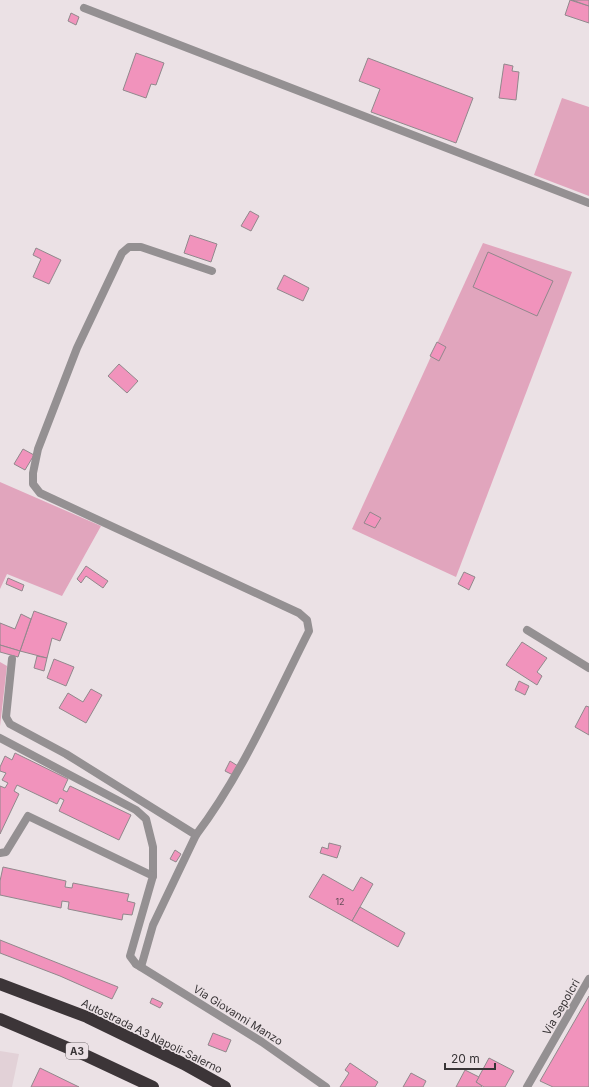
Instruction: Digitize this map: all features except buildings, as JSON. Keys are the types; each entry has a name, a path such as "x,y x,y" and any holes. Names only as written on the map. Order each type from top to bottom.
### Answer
{"highway":[{"name":"Autostrada A3 Napoli-Salerno","path":"0,984 87,1017 184,1064 225,1087"},
{"name":"A3","path":"0,1020 87,1056 153,1087"}],"street":[{"path":"84,8 589,203"},
{"path":"138,966 153,926 196,835 214,811 239,769 309,631 307,620 299,613 40,493 33,484 33,473 38,449 77,348 122,253 129,247 141,247 212,271"},
{"path":"527,630 589,668"},
{"path":"12,659 6,717 10,724 66,754 196,835"},
{"path":"0,738 136,810 146,819 153,847 153,876 130,956 138,966"},
{"path":"0,853 6,852 28,816 153,876"},
{"name":"Via Giovanni Manzo","path":"138,966 264,1043 326,1087"},
{"name":"Via Sepolcri","path":"528,1087 589,979"}],"shaded area":[{"path":"562,98 589,107 589,196 534,175"},
{"path":"483,243 572,272 456,577 352,529"},
{"path":"0,482 101,526 62,596 7,574 0,589"},
{"path":"0,662 7,666 0,726"},
{"path":"0,1051 19,1054 12,1087 0,1087"}]}
